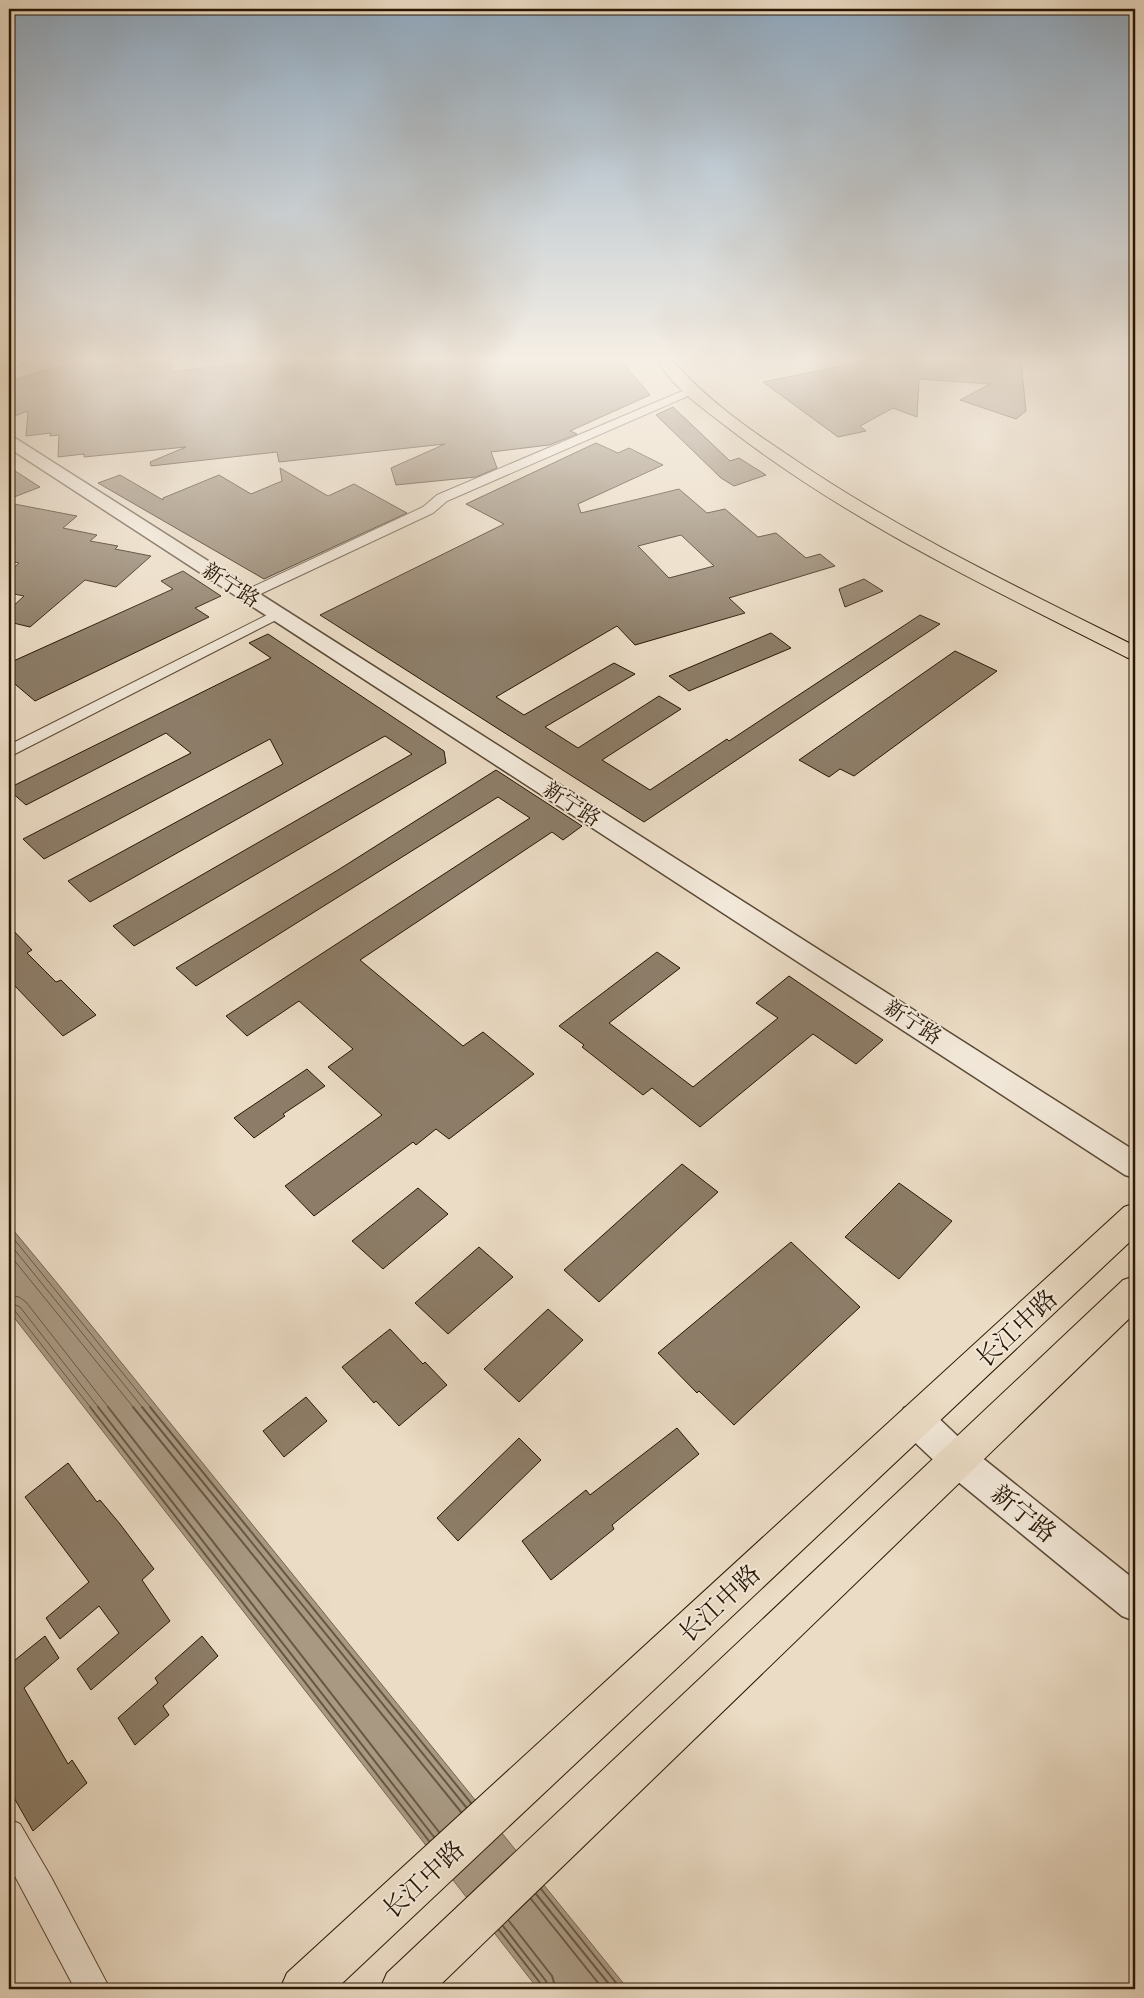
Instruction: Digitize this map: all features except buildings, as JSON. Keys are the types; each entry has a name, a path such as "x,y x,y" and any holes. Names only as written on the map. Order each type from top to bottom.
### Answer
{"main road":[{"path":"776,455 851,504 944,557 1135,654"},
{"path":"803,455 860,494 955,545 1135,636"},
{"name":"长江中路","path":"303,1989 1135,1217"},
{"path":"404,1989 1135,1291"}],"street":[{"name":"新宁路","path":"31,455 1135,1166"},
{"path":"247,595 428,510 442,498 541,455"},
{"path":"9,752 276,614"},
{"name":"新宁路","path":"916,1420 958,1460 1135,1603"},
{"path":"9,1835 40,1888 93,1989"}],"water":[{"path":"9,1225 628,1989 538,1989 9,1311"}]}
